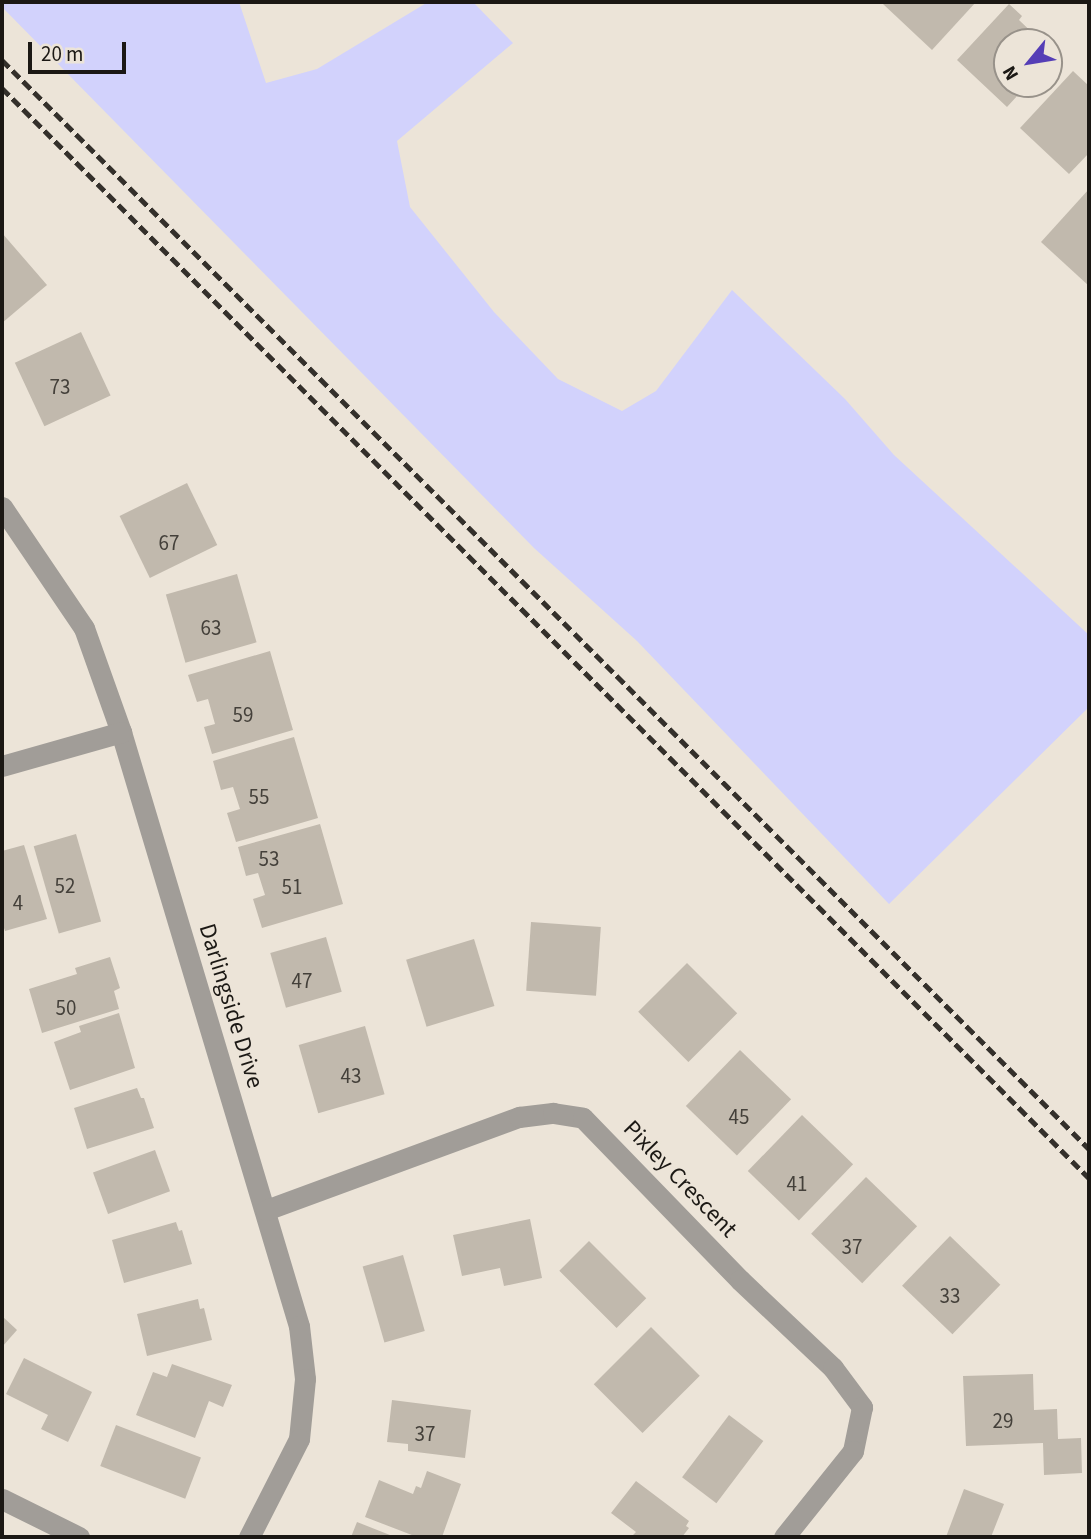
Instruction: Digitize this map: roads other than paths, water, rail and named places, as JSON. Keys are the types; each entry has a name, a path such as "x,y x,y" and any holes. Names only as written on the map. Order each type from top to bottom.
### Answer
{"street":[{"name":"Darlingside Drive","path":"2,508 84,628 121,732 299,1326 305,1378 299,1439 249,1537"},
{"path":"2,766 121,732"},
{"name":"Pixley Crescent","path":"265,1210 519,1116 553,1113 583,1118 740,1280 833,1367 862,1407 853,1451 784,1537"},
{"path":"2,1499 79,1537"}],"railway":[{"path":"2,60 1089,1149"},
{"path":"2,88 1089,1178"}]}
